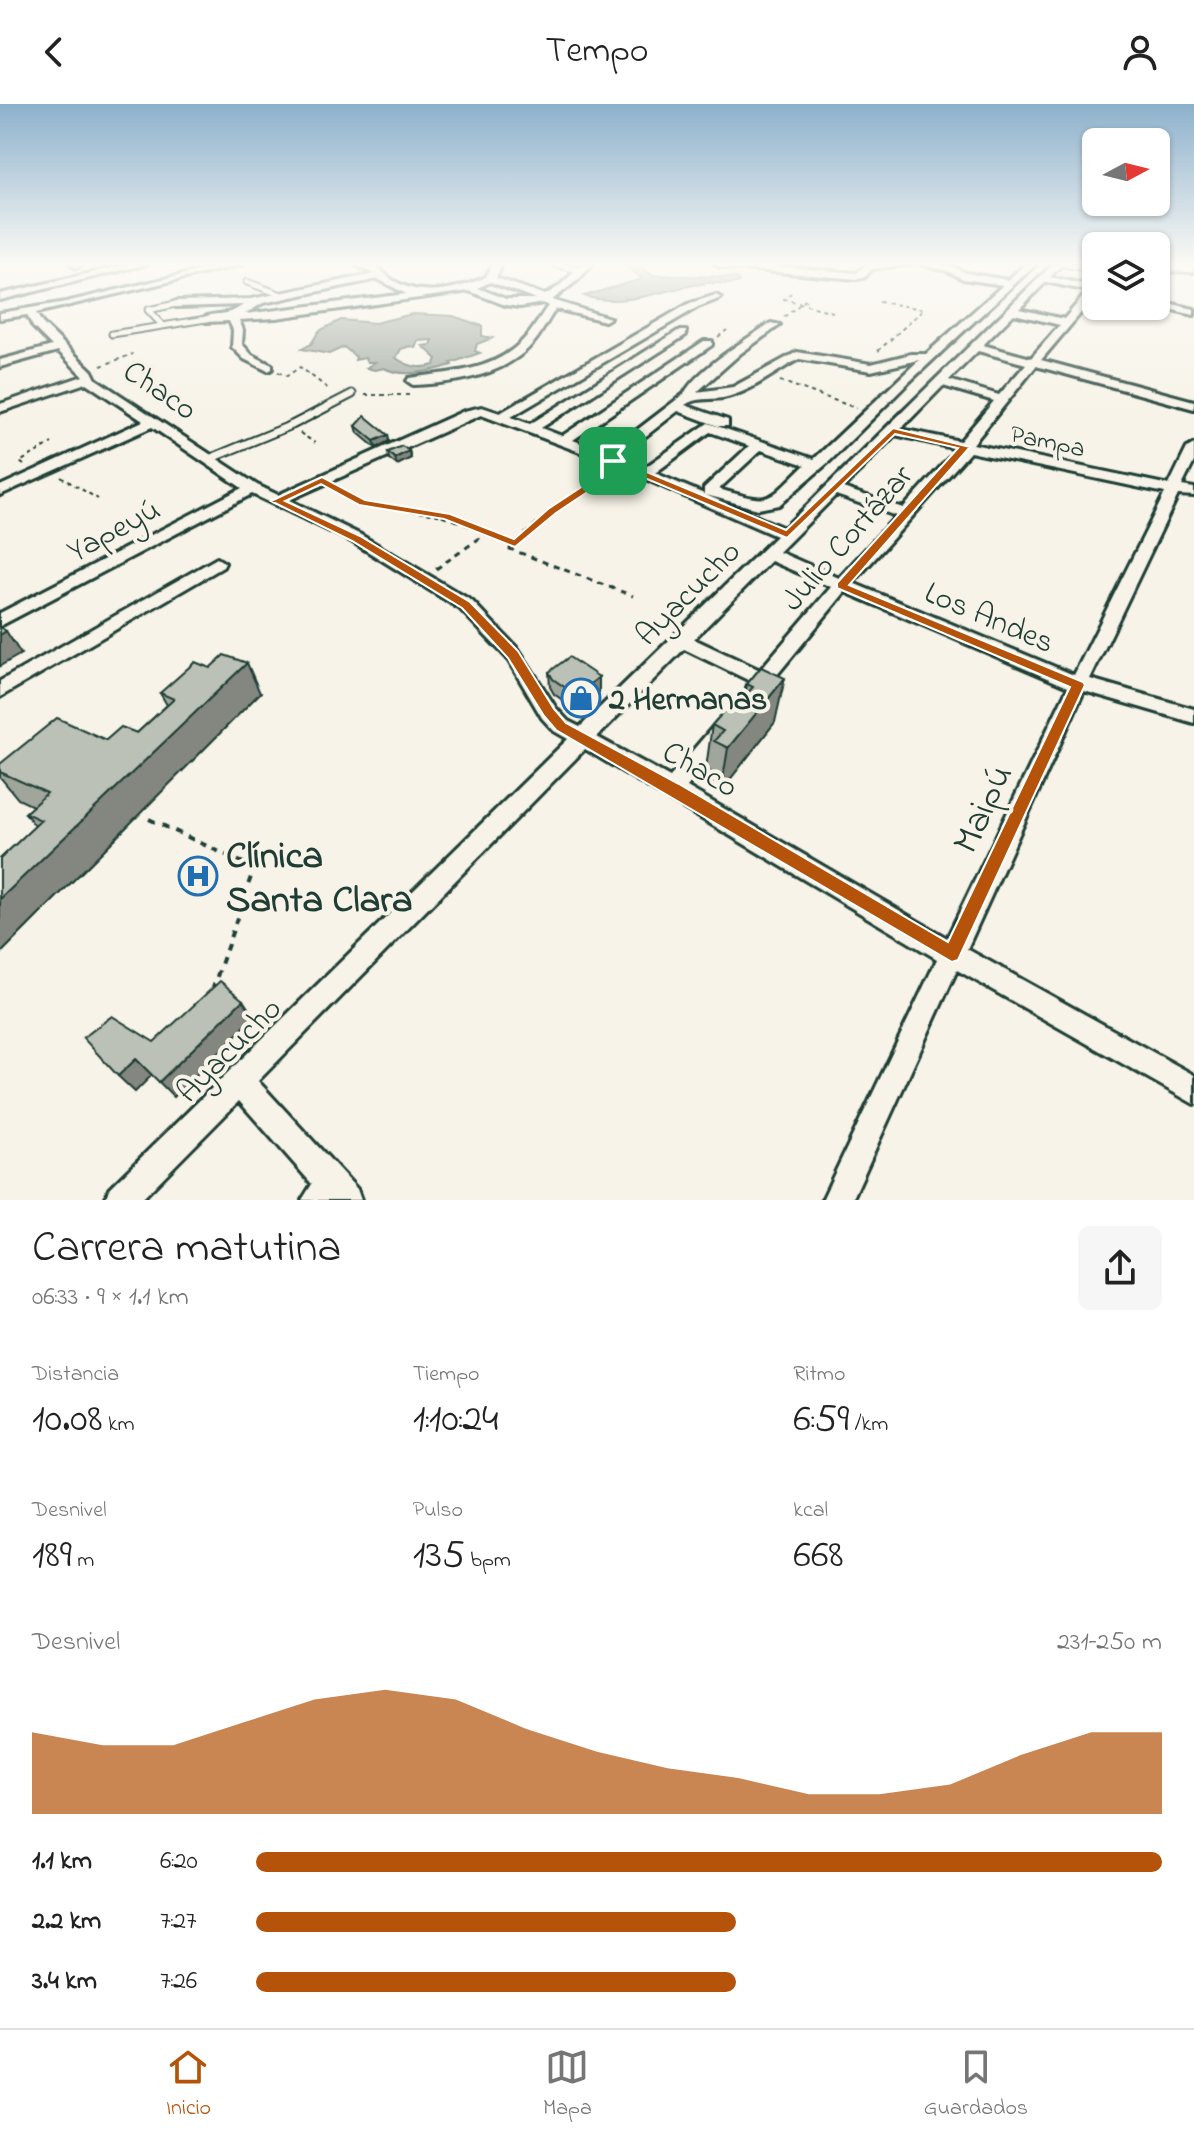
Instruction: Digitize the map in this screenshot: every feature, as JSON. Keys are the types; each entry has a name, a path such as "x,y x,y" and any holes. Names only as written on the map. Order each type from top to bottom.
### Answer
{"street":[{"name":"Chaco","path":"32,315 37,325 88,375 150,423 252,488 356,538 478,615 513,654 557,723 952,954 1194,1090"},
{"path":"233,318 237,315"},
{"path":"206,319 274,315"},
{"path":"413,381 450,379 488,368 528,342 544,315"},
{"path":"595,315 605,318"},
{"path":"501,418 677,315"},
{"name":"Ayacucho","path":"703,493 758,505 769,504 977,315"},
{"name":"Ayacucho","path":"120,1200 1007,315"},
{"path":"1034,315 1067,323"},
{"name":"Julio Cortázar","path":"673,789 762,679 965,447 968,439 1074,315"},
{"path":"233,318 238,330 235,341 238,349 268,367"},
{"path":"611,459 689,396 693,388 737,351 775,325"},
{"path":"531,429 682,333"},
{"path":"565,440 708,343"},
{"path":"0,364 60,347"},
{"path":"689,396 717,396 746,388 797,355 870,367 886,366 917,355 970,350 1033,362 1194,405"},
{"path":"0,408 88,375"},
{"path":"941,382 1001,399"},
{"path":"676,406 818,462"},
{"path":"276,501 469,414 482,411 703,493 787,535"},
{"path":"0,491 150,423"},
{"path":"645,474 703,429 714,428 758,445 818,462"},
{"name":"Pampa","path":"893,431 1184,491"},
{"path":"703,493 758,445"},
{"name":"Maipú","path":"837,1200 1078,685 1184,491 1194,448"},
{"name":"Yapeyú","path":"0,620 252,488"},
{"path":"833,489 905,514"},
{"name":"Los Andes","path":"769,554 1078,685 1194,716"},
{"path":"0,690 217,563"},
{"path":"681,640 762,679"},
{"path":"239,1080 331,1195"}],"lane":[{"path":"153,315 162,325"},
{"path":"112,334 206,319"},
{"path":"209,459 292,425 352,394"}],"path":[{"path":"775,325 787,315"},
{"path":"904,359 875,351 917,315"},
{"path":"88,375 133,354"},
{"path":"268,367 287,376 300,367 308,371 319,386 352,394 412,395"},
{"path":"765,375 869,413"},
{"path":"52,443 20,462 98,499"},
{"path":"611,459 609,473 552,511 510,549 633,596"},
{"path":"322,480 363,503 446,516 515,543"},
{"path":"422,577 461,554 487,533"},
{"path":"149,819 254,868 212,993"}],"shaded area":[{"path":"407,315 453,316 482,326 482,336 492,338 477,344 475,351 480,353 452,365 417,373 366,368 375,362 367,362 365,358 355,360 356,357 344,347 329,354 302,349 311,344 319,331 341,320 375,323","holes":["433,340 431,345 423,346 437,359 434,365 415,366 396,358 401,349 415,348 418,341"]}],"building":[{"path":"365,416 388,435 374,441 356,426"},
{"path":"402,446 409,451 395,458 388,452"},
{"path":"224,655 247,663 0,899 0,859 41,820 25,813 47,793 0,772 0,764 57,718 106,740 121,727 137,733 174,699 160,693 195,662 210,668"},
{"path":"569,657 599,677 576,695 553,679 549,672"},
{"path":"761,667 785,678 728,748 714,741 723,731 712,725 727,708 732,711 753,687 747,684"},
{"path":"220,981 243,1000 159,1082 136,1059 118,1076 83,1038 112,1016 154,1042"}],"place":[{"name":"2 Hermanas","path":"581,698"},
{"name":"Clínica Santa Clara","path":"198,876"}],"route":[{"path":"893,431 965,447 841,586 1078,685 952,954 561,726 549,713 513,654 466,605 356,538 276,501 322,480 363,503 446,516 515,543 552,511 609,473 608,466 613,461 787,535 893,431"}]}
